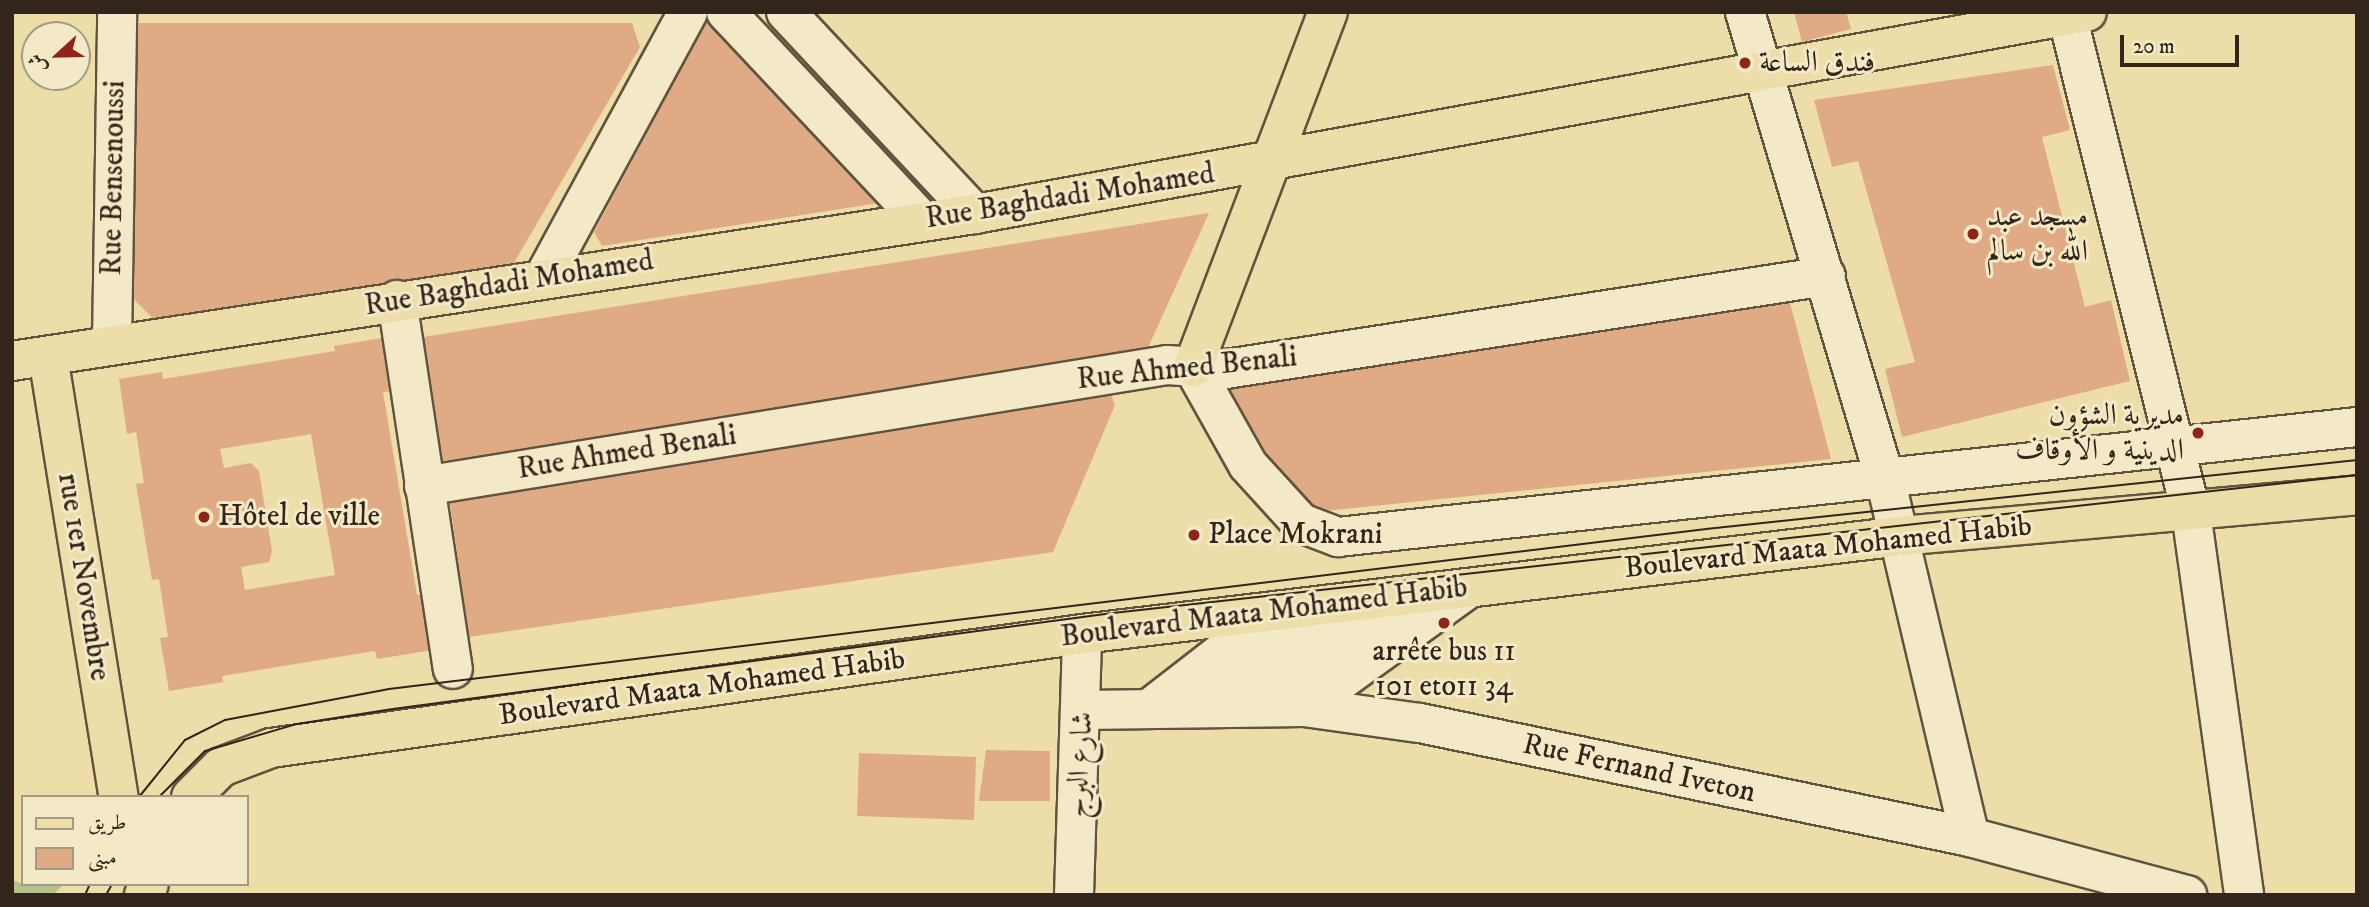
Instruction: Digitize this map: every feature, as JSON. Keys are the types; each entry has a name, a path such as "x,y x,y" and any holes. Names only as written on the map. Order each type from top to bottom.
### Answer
{"main road":[{"path":"1193,367 1328,12"},
{"name":"Rue Baghdadi Mohamed","path":"30,359 397,300 975,214 1765,75 2077,14"},
{"name":"rue 1er Novembre","path":"30,359 119,795"},
{"name":"Boulevard Maata Mohamed Habib","path":"193,795 222,767 271,748 1082,635 1901,536 2192,512 2357,495"}],"street":[{"name":"Rue Bensenoussi","path":"112,344 117,12"},
{"path":"543,278 688,12"},
{"path":"726,12 922,221"},
{"path":"786,12 975,214"},
{"path":"1745,12 1826,275 1901,536 1970,837"},
{"path":"2077,14 2174,447 2192,512 2244,895"},
{"name":"Rue Ahmed Benali","path":"425,486 1167,365 1226,369 1826,275"},
{"path":"397,300 453,669"},
{"path":"1193,367 1248,466 1301,523 1338,537 2357,427"},
{"path":"1304,707 1469,588"},
{"path":"1261,705 1407,596"},
{"path":"1207,706 1342,603"},
{"path":"1154,705 1275,611"},
{"name":"شارع البرج","path":"1074,895 1084,710 1082,635"},
{"name":"Rue Fernand Iveton","path":"1084,710 1154,705 1261,705 1304,707 1420,723 1970,837 2186,895"}],"green space":[{"path":"12,870 14,881 21,883 21,886 62,886 53,895 12,895"}],"building":[{"path":"1794,12 1846,12 1851,29 1802,42"},
{"path":"711,14 879,203 602,246 594,232"},
{"path":"132,23 632,23 640,47 511,268 156,321 122,288"},
{"name":"مسجد عبد الله بن سالم","path":"2053,65 2070,130 2042,137 2085,307 2111,300 2130,381 1902,437 1885,369 1915,362 1858,161 1832,167 1814,100"},
{"path":"1209,213 1143,359 442,465 423,337"},
{"path":"1789,299 1831,459 1315,512 1237,423 1229,385"},
{"name":"Hôtel de ville","path":"382,338 391,391 383,392 417,595 423,595 433,650 377,659 375,651 222,676 223,682 169,691 160,638 168,637 159,579 152,580 136,484 144,483 136,432 127,434 119,379 162,372 163,379 335,351 334,346","holes":["311,434 335,575 245,590 241,567 269,562 272,551 259,471 251,463 224,468 220,449"]},
{"path":"1106,381 1115,405 1053,552 469,637 449,496"},
{"path":"986,750 1050,751 1050,801 979,801"},
{"path":"859,753 976,757 974,820 857,816"}],"tram line":[{"path":"141,795 185,740 225,720 389,689 1706,529 2357,460"},
{"path":"161,795 205,751 297,724 393,709 1113,613 2357,475"},
{"path":"85,895 89,886"},
{"path":"106,895 111,886"}],"place":[{"name":"فندق الساعة","path":"1745,63"},
{"name":"مسجد عبد الله بن سالم","path":"1973,234"},
{"name":"مديرية الشؤون الدينية و الأوقاف","path":"2198,433"},
{"name":"Hôtel de ville","path":"204,517"},
{"name":"Place Mokrani","path":"1194,535"},
{"name":"arrête bus 11 101 eto11 34","path":"1444,623"}]}
